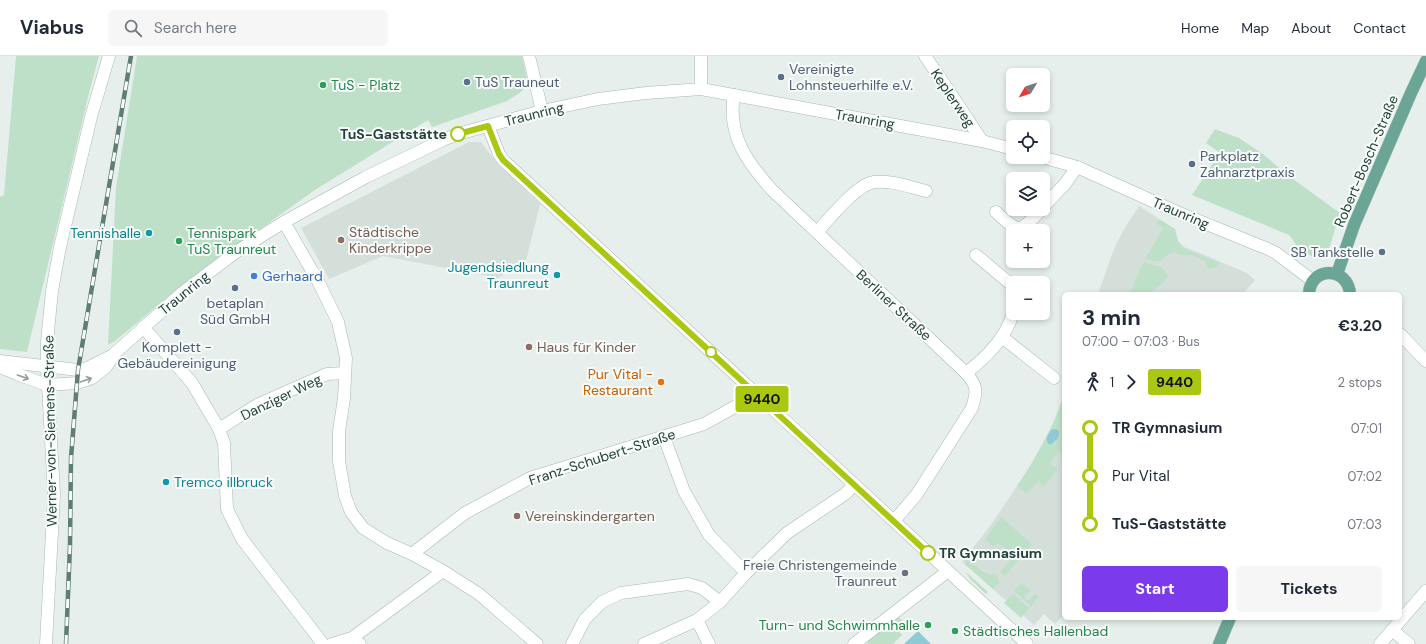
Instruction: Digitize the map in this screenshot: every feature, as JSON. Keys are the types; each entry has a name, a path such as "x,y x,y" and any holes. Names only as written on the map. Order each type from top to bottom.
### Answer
{"main road":[{"name":"Robert-Bosch-Straße","path":"1337,274 1354,225 1426,61"},
{"path":"1309,292 1313,281 1319,276 1323,274 1337,274 1344,279 1349,292"},
{"path":"1219,644 1229,620"}],"street":[{"name":"Werner-von-Siemens-Straße","path":"46,644 54,495 47,385 47,342 52,291 60,247 91,116 109,56"},
{"path":"530,56 542,111"},
{"path":"700,89 701,56"},
{"name":"Keplerweg","path":"924,56 982,141"},
{"name":"Traunring","path":"0,361 70,370 87,368 115,353 182,293 236,252 284,222 366,177 458,134 542,111 598,99 700,89 982,141 1006,147"},
{"name":"Berliner Straße","path":"734,95 732,106 733,120 739,142 753,169 772,190 966,373 976,388 972,408 917,494 894,521"},
{"path":"488,126 499,154 503,160 1027,644"},
{"name":"Traunring","path":"1050,160 1077,168 1177,212 1268,249 1276,253 1313,281"},
{"path":"1050,200 1066,184 1077,168"},
{"path":"818,232 855,192 869,183 890,182 926,191"},
{"path":"996,212 1015,228 1026,226 1035,216"},
{"path":"284,222 319,283 338,322 346,358 344,398 339,431 339,461 345,496 351,512 363,528 387,543 412,554 443,571 479,594 537,644"},
{"path":"976,255 1006,280"},
{"path":"966,373 980,362 1002,337 1006,332 1010,320"},
{"path":"144,327 192,383 219,429 224,443 227,509 242,539 323,644"},
{"path":"1402,336 1426,359"},
{"path":"1002,337 1054,378"},
{"name":"Traunring","path":"47,385 77,383 92,378 106,367 115,353"},
{"path":"0,367 47,385"},
{"name":"Danziger Weg","path":"219,429 264,402 326,374 345,373"},
{"name":"Franz-Schubert-Straße","path":"412,554 465,513 530,478 704,424 747,400 754,392"},
{"path":"664,437 684,491 709,535 746,573"},
{"path":"644,644 697,620 720,602 746,573 787,533 845,494 854,485"},
{"path":"332,644 356,641 443,571"},
{"path":"854,644 948,571"},
{"path":"572,644 585,619 602,602 621,593 688,584 702,588 720,602"},
{"path":"1402,619 1426,591"},
{"path":"697,620 709,644"},
{"path":"1380,644 1401,620"},
{"path":"1392,630 1409,644"}],"shaded area":[{"path":"469,142 481,142 496,162 540,204 526,261 498,278 383,256 329,279 301,228"},
{"path":"1139,206 1175,229 1178,241 1184,247 1247,273 1255,280 1245,292 1099,292 1114,249 1124,229"},
{"path":"1062,401 1062,617 1055,624 1044,614 1034,625 962,562 990,526 1030,467 1056,418"}],"green space":[{"path":"16,56 99,56 27,352 0,349 0,197 4,195"},
{"path":"137,56 522,56 528,84 521,92 507,101 432,127 428,120 315,190 186,282 115,341 108,345 116,187"},
{"path":"1215,129 1239,138 1263,154 1286,174 1340,213 1326,259 1315,258 1300,250 1289,235 1192,195 1220,153 1206,143"},
{"path":"1158,220 1175,229 1178,241 1183,248 1220,263 1216,267 1209,269 1207,268 1205,261 1192,255 1180,255 1175,252 1170,253 1163,260 1157,262 1146,258 1163,228 1156,223"},
{"path":"1144,262 1163,268 1168,275 1163,283 1152,292 1130,292"},
{"path":"1062,400 1062,453 1059,451 1050,463 1058,469 1044,486 1038,481 1027,494 1017,486 1031,465 1055,419"},
{"path":"1001,517 1032,544 1005,576 1000,572 1013,558 1012,556 1014,553 1008,548 1006,550 998,543 993,547 985,539"},
{"path":"967,560 985,573 995,575 998,578 999,583 993,589 965,564"},
{"path":"965,571 988,592 986,594 971,580"},
{"path":"1021,583 1030,590 1024,597 1028,601 1035,594 1038,597 1031,606 1014,591"},
{"path":"1013,594 1029,608 1021,618 1004,603"},
{"path":"897,616 903,621 896,628 902,635 893,644 869,644 865,640"}],"water":[{"path":"1051,430 1058,430 1059,434 1057,439 1050,445 1047,442 1047,437"},
{"path":"918,631 931,644 904,644"}],"railway":[{"path":"66,644 70,545 71,458 78,370 131,56"}],"bus line":[{"name":"9440","path":"458,134 488,126 499,154 503,160 928,553"}],"place":[{"name":"Vereinigte Lohnsteuerhilfe e.V.","path":"781,77"},
{"name":"TuS Trauneut","path":"467,82"},
{"name":"TuS - Platz","path":"323,85"},
{"name":"TuS-Gaststätte","path":"458,134"},
{"name":"Parkplatz Zahnarztpraxis","path":"1192,164"},
{"name":"Tennishalle","path":"149,233"},
{"name":"Städtische Kinderkrippe","path":"341,240"},
{"name":"Tennispark TuS Traunreut","path":"179,241"},
{"name":"SB Tankstelle","path":"1382,252"},
{"name":"Jugendsiedlung Traunreut","path":"557,275"},
{"name":"Gerhaard","path":"254,276"},
{"name":"betaplan Süd GmbH","path":"235,288"},
{"name":"Komplett - Gebäudereinigung","path":"177,332"},
{"name":"Haus für Kinder","path":"529,347"},
{"name":"Pur Vital - Restaurant","path":"661,382"},
{"name":"Tremco illbruck","path":"166,482"},
{"name":"Vereinskindergarten","path":"517,516"},
{"name":"TR Gymnasium","path":"928,553"},
{"name":"Freie Christengemeinde Traunreut","path":"905,573"},
{"name":"Turn- und Schwimmhalle","path":"928,625"},
{"name":"Städtisches Hallenbad","path":"955,631"}]}
